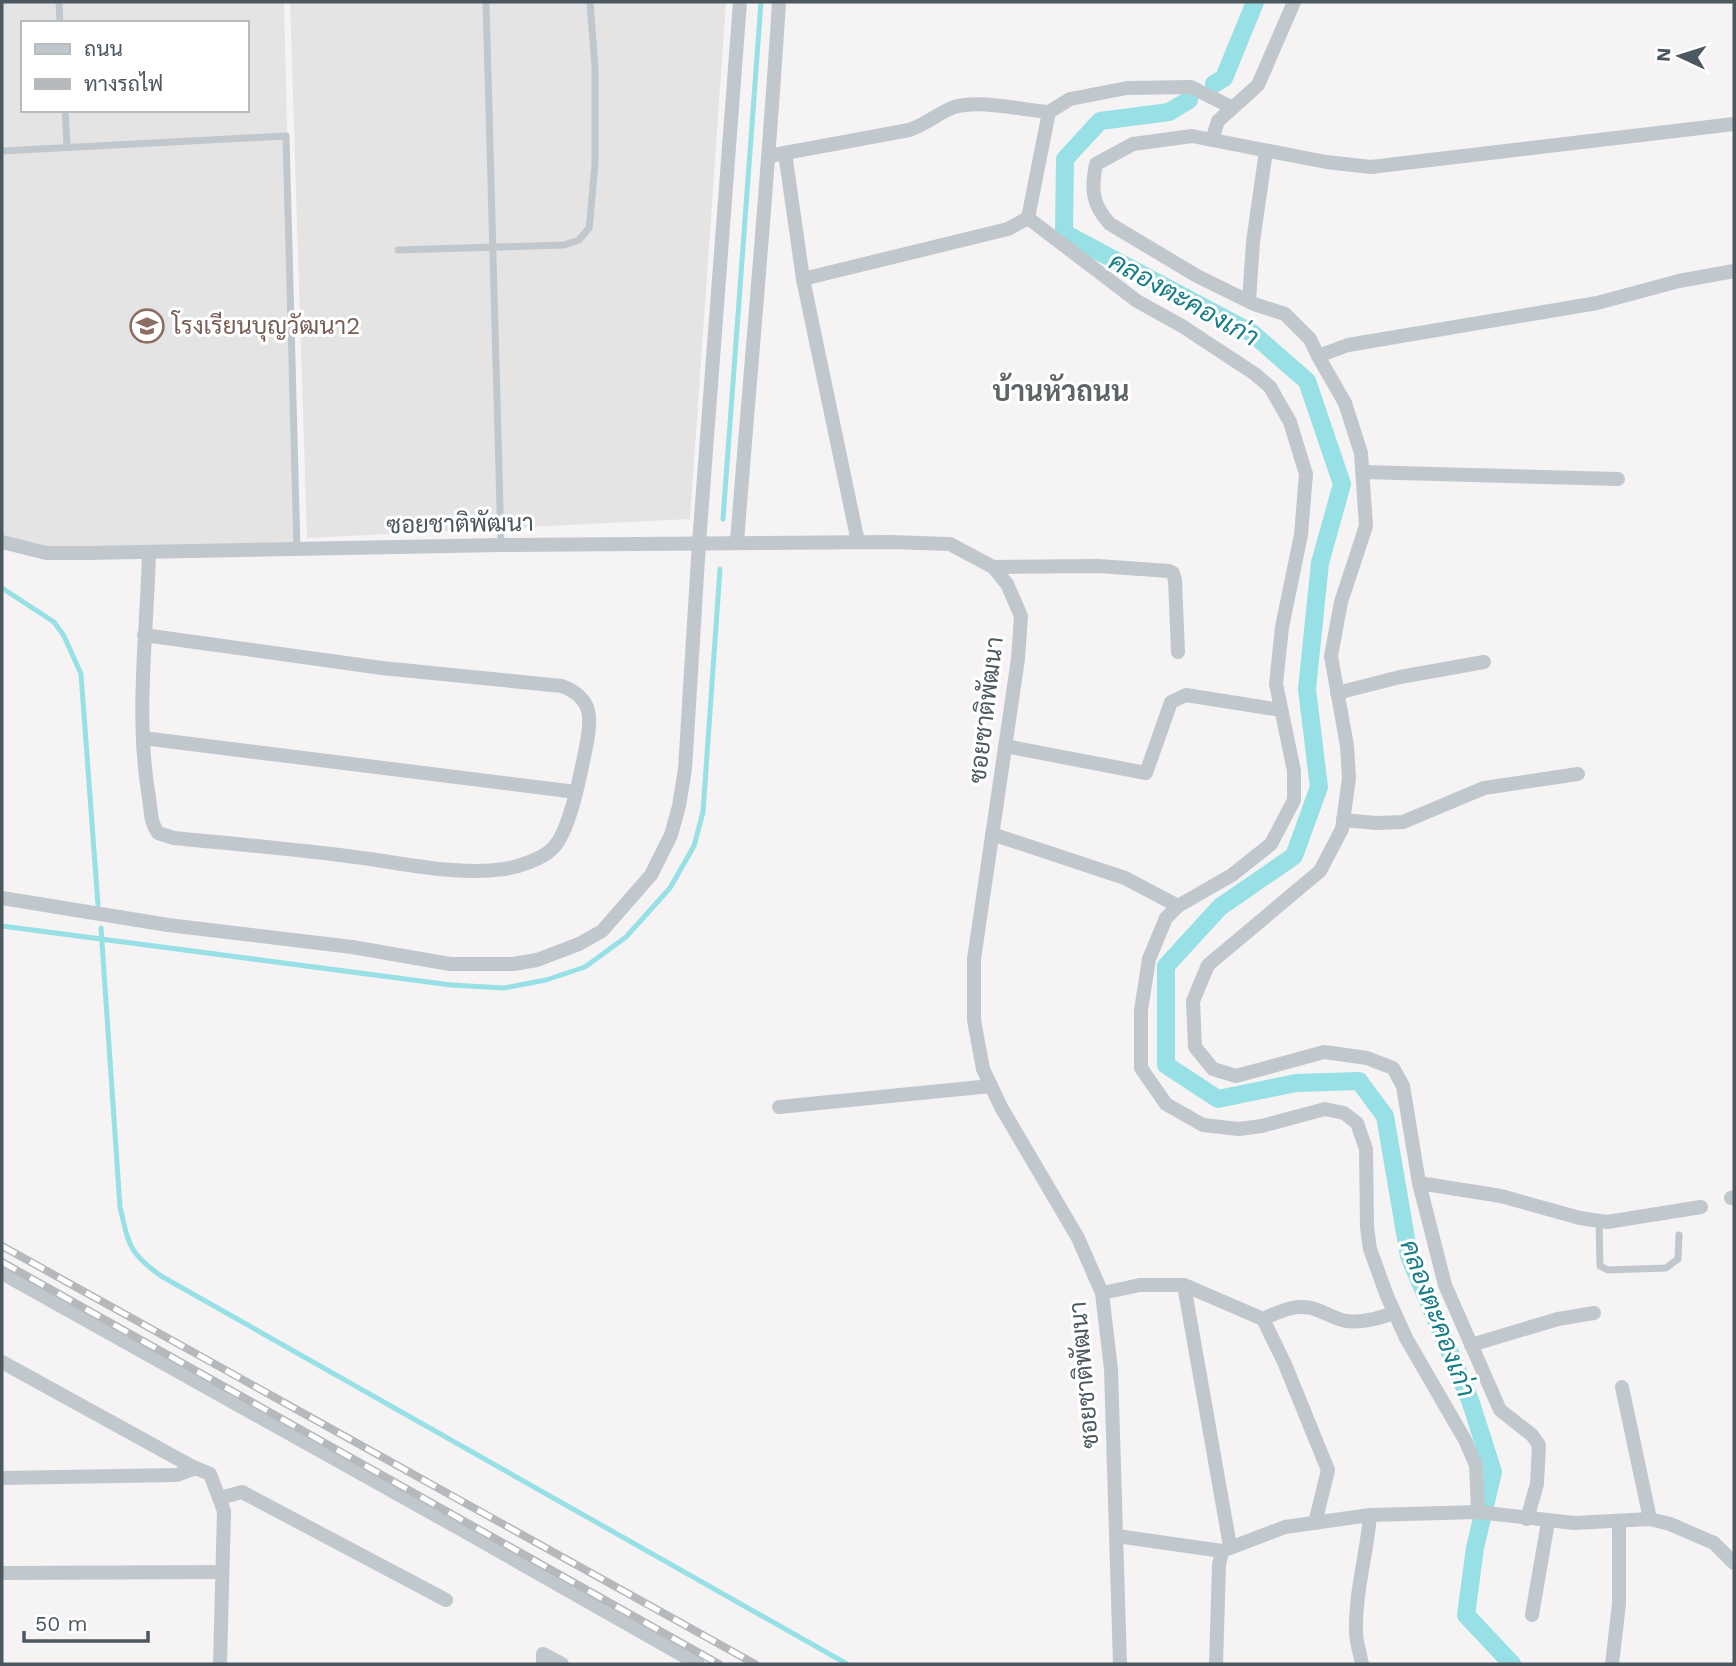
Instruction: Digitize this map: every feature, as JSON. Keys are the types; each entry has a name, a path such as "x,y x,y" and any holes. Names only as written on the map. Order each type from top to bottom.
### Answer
{"street":[{"path":"2,898 168,925 352,947 450,964 513,964 537,960 579,944 602,931 624,908 651,875 671,835 685,769 699,543 740,2"},
{"path":"737,542 779,2"},
{"path":"1212,140 1218,121 1258,85 1294,2"},
{"path":"769,156 909,130 923,125 951,107 968,104 1049,112 1070,99 1127,88 1191,87 1231,107"},
{"path":"803,279 1008,229 1028,218 1049,112"},
{"path":"1527,1519 1536,1484 1539,1445 1532,1435 1500,1410 1445,1285 1419,1183 1403,1086 1393,1068 1367,1058 1324,1052 1236,1076 1213,1069 1195,1046 1193,1000 1208,965 1320,871 1342,828 1349,778 1347,746 1331,656 1341,602 1366,526 1362,453 1345,403 1310,338 1285,314 1249,301 1197,276 1110,224 1099,212 1092,186 1096,164 1133,144 1192,136 1266,151 1371,167 1734,124"},
{"path":"1249,301 1253,242 1266,151"},
{"path":"785,153 803,279 858,542"},
{"path":"1028,218 1138,301 1255,374 1270,387 1290,422 1306,474 1301,535 1282,627 1276,684 1294,771 1294,800 1271,844 1232,875 1178,906 1166,918 1149,959 1141,1010 1141,1068 1166,1104 1202,1125 1239,1129 1262,1126 1325,1109 1344,1113 1357,1123 1366,1149 1367,1227 1370,1249 1406,1338 1465,1440 1476,1465 1478,1512"},
{"path":"1318,356 1348,345 1597,303 1679,281 1734,271"},
{"path":"1363,472 1618,479"},
{"name":"ซอยชาติพัฒนา","path":"2,542 46,552 737,542 950,544 993,567 1007,584 1020,616 1017,659 974,959 974,1020 983,1069 1001,1107 1078,1238 1102,1293 1111,1370 1120,1664"},
{"path":"144,635 382,668 562,686 575,691 584,700 588,710 589,731 576,792 562,835 553,849 505,869 458,870 174,838 158,833 153,828 145,773 141,688 144,635 148,608 149,552"},
{"path":"993,567 1098,566 1169,570 1175,581 1178,652"},
{"path":"1337,694 1400,677 1484,662"},
{"path":"1005,746 1146,773 1171,702 1186,695 1281,710"},
{"path":"143,738 576,792"},
{"path":"1343,820 1376,824 1403,822 1484,788 1578,774"},
{"path":"992,834 1125,878 1178,906"},
{"path":"779,1107 991,1086"},
{"path":"1419,1183 1501,1196 1607,1222 1701,1207"},
{"path":"2,1273 698,1664"},
{"path":"1102,1293 1140,1285 1184,1285 1263,1319 1284,1362 1328,1469 1315,1523"},
{"path":"1184,1285 1226,1549 1219,1565 1216,1664"},
{"path":"1263,1319 1297,1307 1309,1307 1344,1321 1375,1319 1394,1313"},
{"path":"1471,1345 1558,1319 1594,1313"},
{"path":"2,1362 210,1474 224,1511 220,1664"},
{"path":"1622,1387 1650,1519"},
{"path":"2,1478 177,1475 196,1468"},
{"path":"220,1499 242,1492 311,1526 446,1600"},
{"path":"1117,1536 1226,1549 1285,1527 1370,1515 1478,1512 1548,1522 1650,1519 1670,1524 1714,1543 1734,1563"},
{"path":"1362,1664 1356,1633 1358,1595 1368,1544 1370,1515"},
{"path":"1532,1615 1548,1522"},
{"path":"1612,1664 1619,1604 1619,1522"},
{"path":"2,1573 222,1572"},
{"path":"543,1664 543,1654 562,1664"}],"lane":[{"path":"59,2 60,21"},
{"path":"486,2 501,545"},
{"path":"398,250 564,245 579,240 589,228 594,163 595,68 590,2"},
{"path":"65,112 67,147"},
{"path":"2,151 286,136 297,550"},
{"path":"1599,1221 1600,1266 1608,1270 1666,1268 1678,1259 1679,1235"}],"shaded area":[{"name":"โรงเรียนบุญวัฒนา2","path":"2,2 284,2 297,550 87,553 2,542"},
{"path":"290,2 726,2 690,519 307,538"}],"waterway":[{"path":"723,519 761,2"},
{"name":"คลองตะคองเก่า","path":"1214,84 1224,78 1255,2"},
{"name":"คลองตะคองเก่า","path":"1189,100 1169,112 1100,121 1065,159 1064,233 1252,333 1307,381 1342,484 1320,563 1307,689 1319,787 1294,856 1220,907 1166,966 1166,1065 1218,1099 1296,1083 1359,1081 1385,1116 1409,1256 1470,1400 1493,1472 1475,1548 1466,1615 1512,1664"},
{"path":"2,926 451,985 504,988 546,980 585,967 626,937 670,888 694,846 703,812 720,569"},
{"path":"2,588 54,622 64,636 81,674 98,905"},
{"path":"101,928 120,1207 128,1239 142,1260 161,1276 847,1664"}],"railway":[{"path":"2,1246 755,1664"},
{"path":"2,1262 719,1664"}],"place":[{"name":"โรงเรียนบุญวัฒนา2","path":"147,326"}],"district":[{"name":"บ้านหัวถนน","path":"1061,391"}]}
